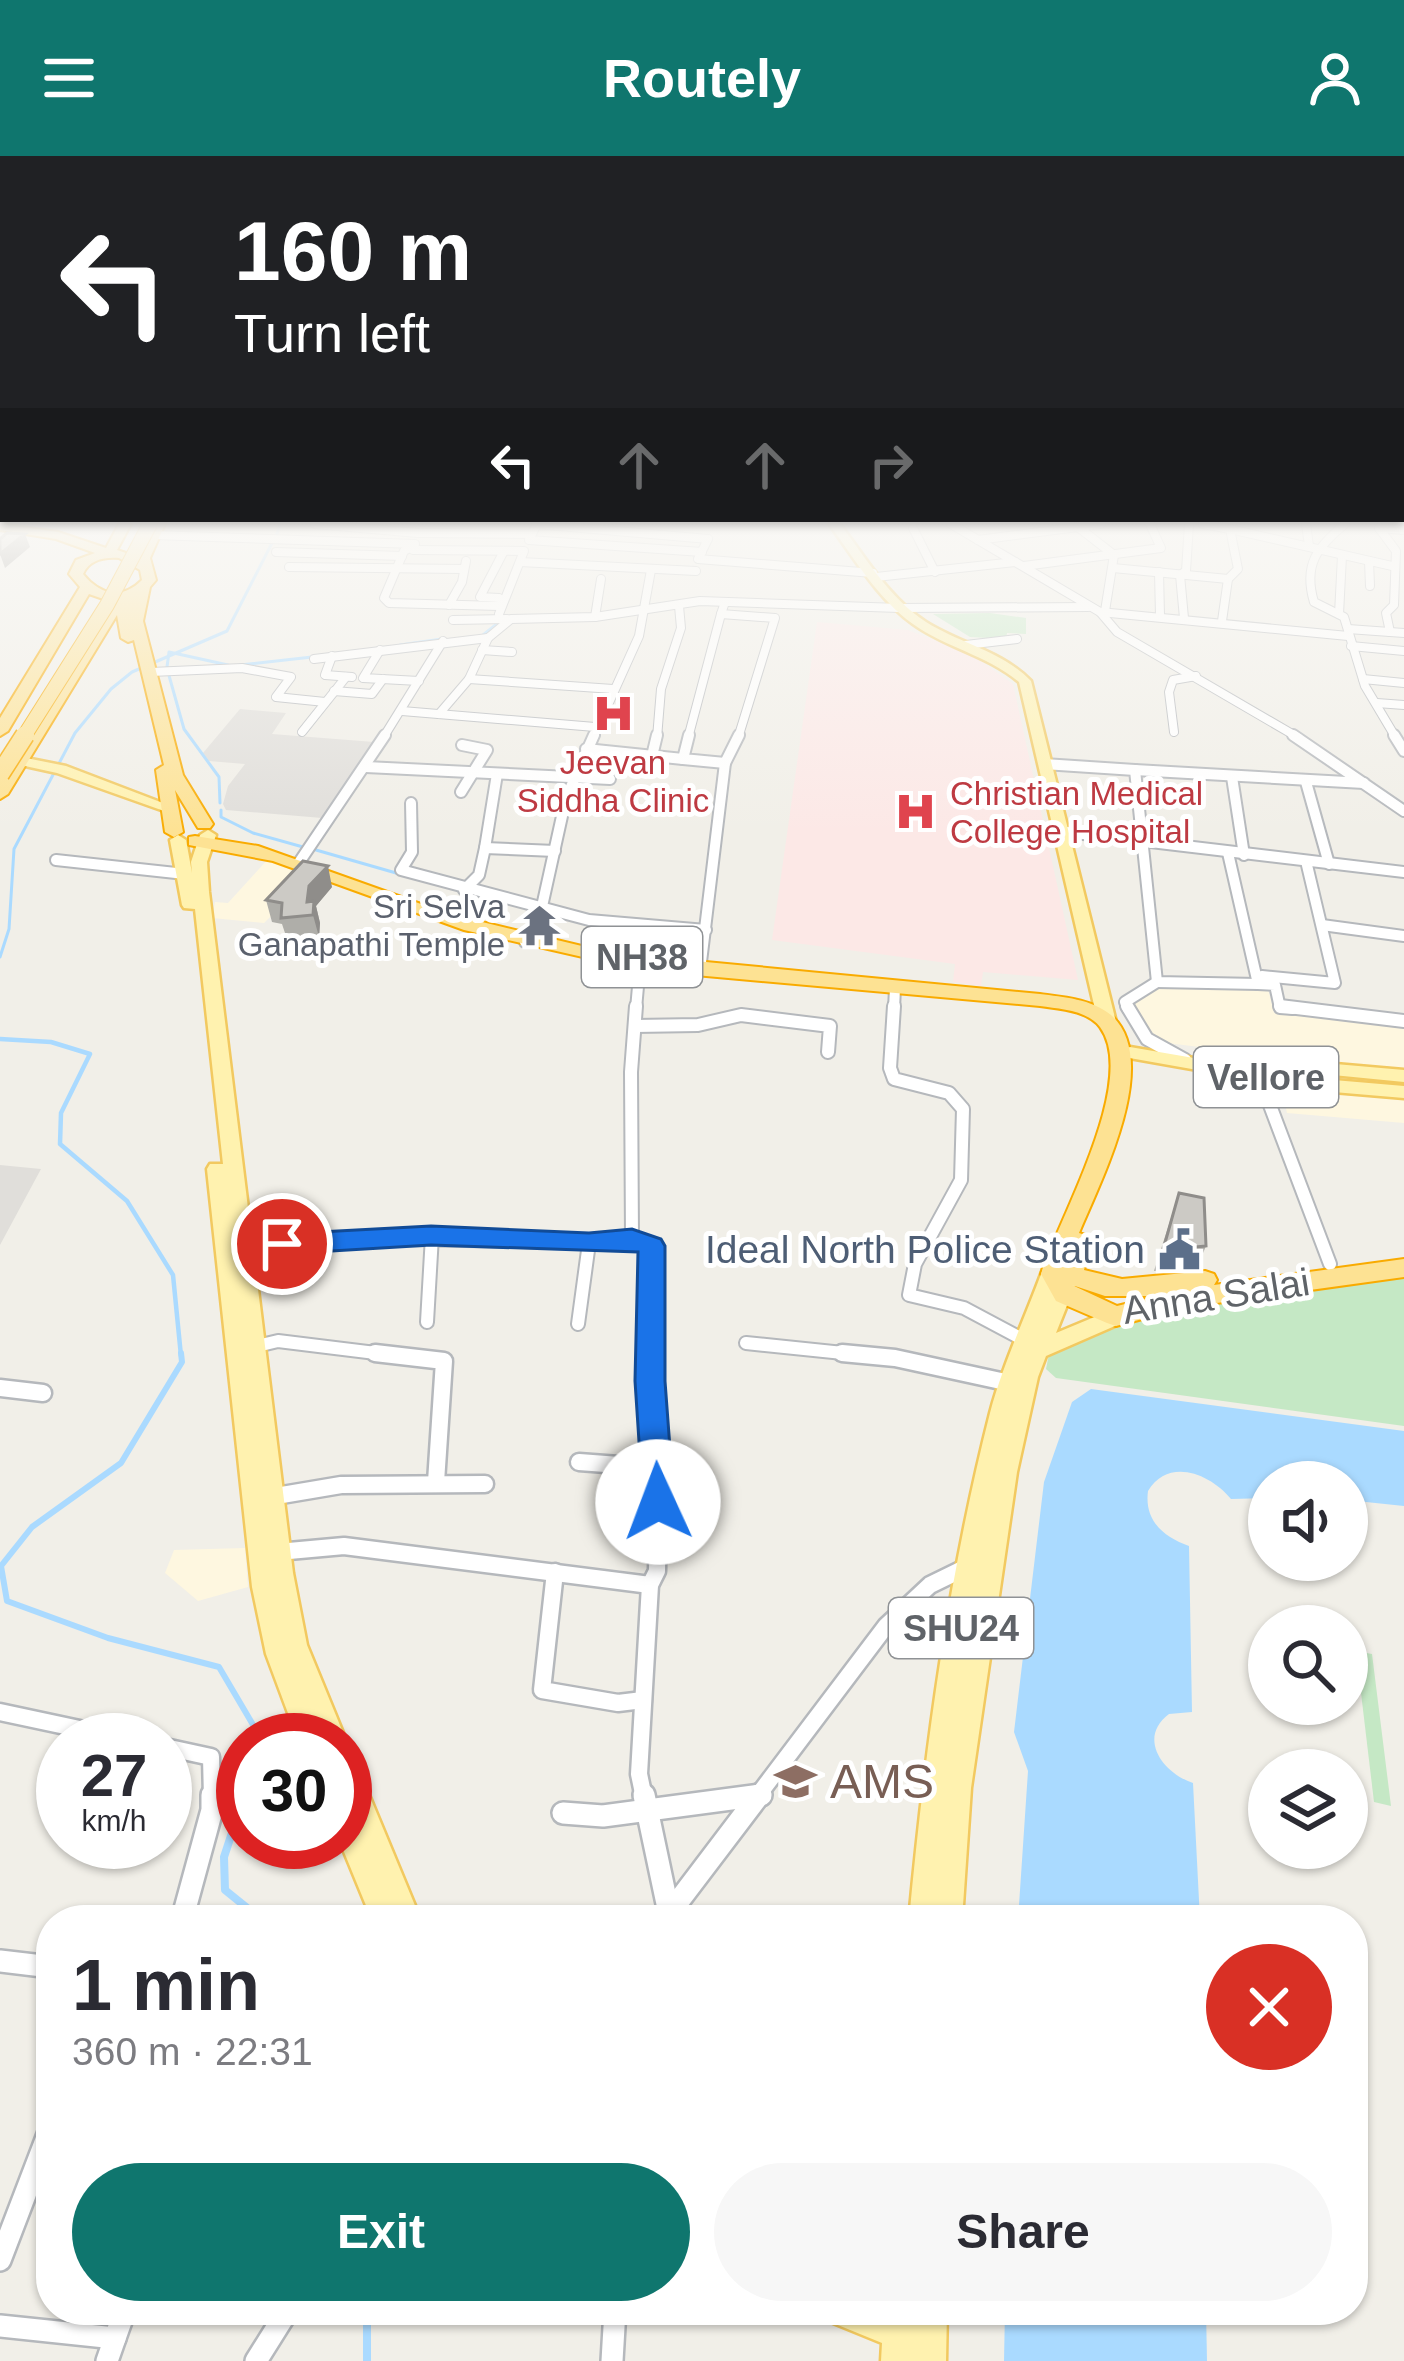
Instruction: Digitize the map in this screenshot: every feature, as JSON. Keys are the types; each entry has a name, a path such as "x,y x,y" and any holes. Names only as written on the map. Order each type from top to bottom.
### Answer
{"highway":[{"path":"0,713 66,627"},
{"path":"0,731 66,627"},
{"path":"0,752 80,627"},
{"path":"0,774 93,627"},
{"path":"0,794 30,761 105,627"},
{"path":"131,627 196,834"},
{"path":"136,627 138,648"},
{"path":"146,672 170,808 196,834"},
{"name":"NH38","path":"196,834 299,862 412,908 640,964 1102,1004"},
{"name":"NH38","path":"526,939 1102,1004"},
{"path":"1064,1263 1129,1101 1130,1048 1120,1021 1102,1004"},
{"path":"1064,1263 1111,1126 1120,1077 1118,1046 1102,1004"},
{"name":"Anna Salai","path":"1404,1255 1114,1289 1075,1276 1064,1263 1054,1281 1064,1297 1116,1316 1188,1298 1404,1268"}],"main road":[{"path":"925,627 1010,665 1025,681 1102,1004"},
{"path":"30,761 170,808"},
{"path":"196,834 185,874 266,1587 279,1654 302,1713"},
{"path":"196,834 278,1552 294,1645 321,1713"},
{"path":"1130,1048 1404,1076"},
{"name":"Vellore","path":"1130,1048 1310,1084 1404,1092"},
{"name":"SHU24","path":"925,1905 936,1781 971,1565 1010,1382 1032,1345 1064,1263"},
{"path":"1032,1345 1045,1311 1064,1297 1114,1289"},
{"path":"1032,1345 1116,1316"},
{"name":"SHU24","path":"948,1905 957,1788 989,1562 1032,1345"},
{"path":"372,1837 400,1905"},
{"path":"365,1869 380,1905"},
{"path":"915,2325 928,2361"}],"street":[{"path":"439,714 469,679 488,638 498,627"},
{"path":"526,939 542,908 574,780 640,627"},
{"path":"652,756 658,742 662,683 680,643 680,627"},
{"path":"683,759 718,627"},
{"path":"701,962 725,763 740,734 772,627"},
{"path":"1113,627 1404,811"},
{"path":"1269,627 1349,637 1404,652"},
{"path":"1345,627 1363,679 1399,730 1404,751"},
{"path":"1389,627 1390,632"},
{"path":"1349,637 1404,633"},
{"path":"314,658 488,638"},
{"path":"966,645 1017,639"},
{"path":"299,862 366,767 443,641"},
{"path":"363,678 380,650"},
{"path":"482,650 512,652"},
{"path":"332,656 325,676 419,681"},
{"path":"146,672 191,667 266,669 290,677 276,697 326,702"},
{"path":"302,731 346,676"},
{"path":"1174,733 1169,692 1174,680 1196,676"},
{"path":"334,691 372,694 383,679"},
{"path":"469,679 613,689"},
{"path":"1363,679 1404,683"},
{"path":"1377,704 1404,706"},
{"path":"402,711 595,728"},
{"path":"461,792 487,750 462,745"},
{"path":"586,749 725,763"},
{"path":"1044,764 1364,783"},
{"path":"366,767 610,779"},
{"path":"1135,770 1157,982"},
{"path":"464,890 478,875 497,774"},
{"path":"1232,777 1244,855"},
{"path":"1306,782 1329,864"},
{"path":"411,803 412,852 401,870 590,920 706,930"},
{"path":"1058,831 1404,872"},
{"path":"485,848 555,851"},
{"path":"1228,853 1257,980"},
{"path":"56,860 185,874"},
{"path":"1102,1004 1157,982 1335,983 1306,861"},
{"path":"1322,925 1404,936"},
{"path":"632,1238 640,964"},
{"path":"1257,980 1275,986 1280,1008 1404,1021"},
{"path":"895,988 890,1068 894,1079 949,1093 963,1109 961,1180 915,1264 909,1295 964,1308 1032,1345"},
{"path":"1102,1004 1129,1017 1157,1048 1245,1082 1268,1100 1330,1264"},
{"path":"635,1026 698,1025 741,1015 830,1026 828,1052"},
{"path":"427,1322 431,1235"},
{"path":"240,1249 324,1239 431,1235 589,1243 632,1238 652,1246 650,1381 659,1468 657,1571 650,1585 638,1759 665,1905"},
{"path":"578,1324 589,1243"},
{"path":"257,1346 278,1341 444,1361 436,1482"},
{"path":"746,1343 895,1358 1010,1382"},
{"path":"0,1388 43,1393"},
{"path":"578,1462 659,1468"},
{"path":"271,1497 341,1485 485,1484"},
{"path":"278,1552 344,1546 650,1585"},
{"path":"676,1905 886,1626 930,1586 971,1565"},
{"path":"555,1572 542,1690 618,1703 644,1700"},
{"path":"0,1712 36,1720"},
{"path":"186,1905 212,1810 211,1757 192,1753"},
{"path":"563,1814 604,1816 761,1795"},
{"path":"0,1961 36,1965"},
{"path":"0,2260 36,2167"},
{"path":"256,2361 279,2325"},
{"path":"612,2361 614,2325"},
{"path":"0,2326 111,2350"}],"shaded area":[{"name":"Christian Medical College Hospital","path":"816,627 908,630 971,654 1013,684 1078,980 983,972 981,986 953,982 955,964 772,940"},
{"path":"240,709 286,713 272,734 374,742 322,818 226,810 228,786 245,764 209,761 203,753"},
{"path":"268,859 314,874 264,923 212,918 215,902 228,903"},
{"path":"1160,985 1268,989 1274,1013 1404,1025 1404,1071 1158,1042 1140,1024 1134,1004"},
{"path":"1282,1090 1404,1100 1404,1123 1287,1113"},
{"path":"0,1165 41,1169 0,1245"},
{"path":"245,1548 248,1587 198,1601 165,1573 174,1550"}],"green space":[{"path":"954,627 1026,627 1026,634 1007,633 1006,639 970,637"},
{"path":"1404,1277 1404,1426 1056,1378 1046,1369 1050,1349 1137,1322 1269,1295"},
{"path":"1368,1653 1372,1654 1391,1806 1374,1802 1368,1749"}],"water":[{"path":"1091,1389 1404,1431 1404,1506 1368,1502 1368,1461 1248,1461 1248,1499 1231,1499 1212,1482 1189,1472 1166,1474 1148,1491 1149,1511 1158,1526 1189,1546 1192,1712 1169,1714 1160,1723 1155,1744 1164,1763 1193,1783 1199,1905 1019,1905 1028,1771 1014,1732 1044,1482 1072,1402"},
{"path":"1005,2325 1206,2325 1207,2361 1004,2361"}],"building":[{"path":"303,861 328,866 309,886 307,902 314,901 313,915 281,918 282,903 266,900"},
{"path":"1179,1193 1204,1198 1206,1246 1163,1250"}],"waterway":[{"path":"175,653 229,627"},
{"path":"483,635 493,627"},
{"path":"400,645 442,639"},
{"path":"168,656 169,652 175,653"},
{"path":"168,656 175,653"},
{"path":"175,653 228,665"},
{"path":"0,957 9,929 14,849 75,733 111,689 132,672 168,656"},
{"path":"167,667 168,656"},
{"path":"240,665 312,657"},
{"path":"168,672 184,729 219,777 220,803"},
{"path":"221,810 221,817 253,833 303,847"},
{"path":"316,850 403,875"},
{"path":"0,1039 51,1042 90,1054 61,1113 60,1144 127,1201 173,1275 181,1356"},
{"path":"181,1353 182,1362 121,1463 32,1527 1,1566 7,1601 108,1638 219,1667 246,1713"},
{"path":"224,1869 225,1890 244,1905"},
{"path":"367,2325 367,2361"}],"place":[{"name":"Jeevan Siddha Clinic","path":"613,714"},
{"name":"Christian Medical College Hospital","path":"916,812"},
{"name":"Sri Selva Ganapathi Temple","path":"539,925"},
{"name":"Ideal North Police Station","path":"1179,1249"},
{"name":"AMS","path":"796,1781"}],"route":[{"path":"282,1244 431,1235 589,1243 632,1238 652,1246 650,1381 658,1502"}]}
